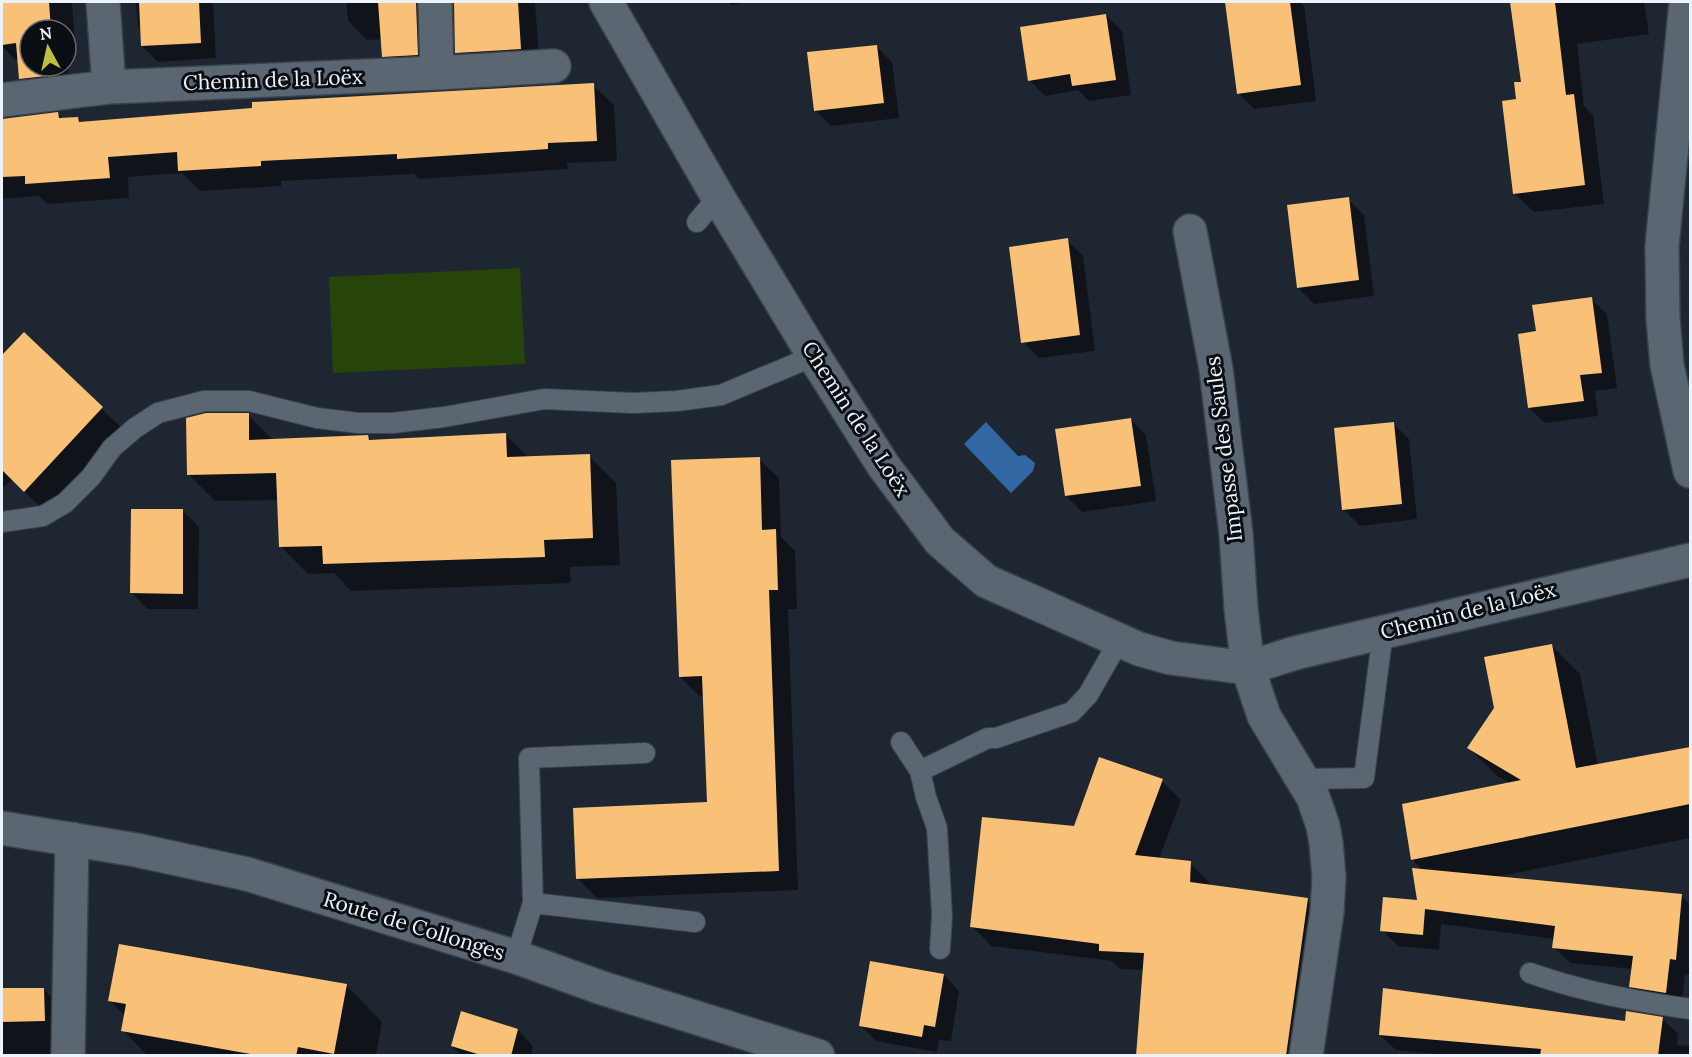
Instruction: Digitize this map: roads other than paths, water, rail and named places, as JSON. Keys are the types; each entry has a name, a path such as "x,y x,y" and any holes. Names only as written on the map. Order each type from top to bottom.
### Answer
{"street":[{"path":"103,2 109,87"},
{"path":"435,2 437,74"},
{"name":"Chemin de la Loëx","path":"606,2 718,197 883,465 940,541 986,580 1139,649 1171,658 1248,668 1295,653 1690,560"},
{"path":"1686,2 1662,246 1663,319 1667,365 1690,471"},
{"name":"Chemin de la Loëx","path":"2,100 109,87 437,74 554,66"},
{"name":"Impasse des Saules","path":"1190,231 1216,369 1236,534 1248,668"},
{"path":"1248,668 1267,722 1304,779 1323,826 1329,878 1327,912 1306,1056"},
{"name":"Route de Collonges","path":"2,828 187,860 247,874 516,957 602,988 818,1056"},
{"path":"68,1056 72,839"}],"lane":[{"path":"697,222 718,197"},
{"path":"2,522 43,516 65,503 91,477 112,448 135,428 158,413 204,401 249,401 317,418 358,423 393,423 444,417 544,399 633,403 677,401 721,395 814,356"},
{"path":"1304,779 1365,778 1383,632"},
{"path":"920,771 988,738 996,738 1072,712 1088,695 1119,640"},
{"path":"901,742 920,771 937,828 942,915 940,949"},
{"path":"516,957 533,903 529,758 645,753"},
{"path":"533,903 695,922"},
{"path":"1530,973 1561,984 1627,1000 1690,1009"}],"water":[{"path":"986,422 1018,456 1025,455 1035,463 1033,471 1011,493 964,444"}]}
